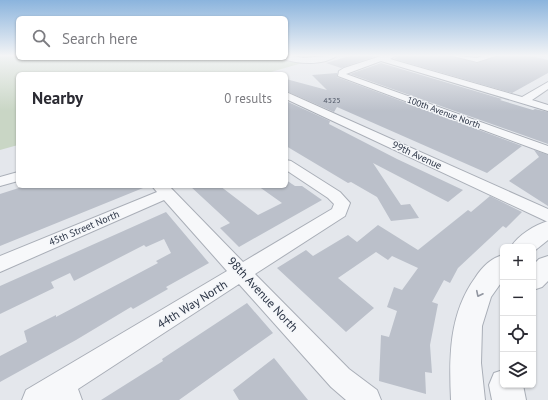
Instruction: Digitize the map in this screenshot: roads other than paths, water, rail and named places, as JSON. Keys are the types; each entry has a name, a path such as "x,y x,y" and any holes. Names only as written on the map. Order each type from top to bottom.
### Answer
{"street":[{"name":"100th Avenue North","path":"342,74 342,76 548,150"},
{"path":"431,74 548,108"},
{"path":"523,101 548,86"},
{"name":"99th Avenue","path":"288,96 548,216"},
{"name":"44th Way North","path":"36,400 66,392 242,272 339,212 342,203 334,195 288,165"},
{"path":"0,182 16,177"},
{"name":"45th Street North","path":"0,264 164,190"},
{"name":"98th Avenue North","path":"164,190 340,378 367,400"},
{"path":"527,244 548,229"},
{"path":"536,277 548,266"},
{"path":"468,400 465,363 468,321 479,292 494,272 500,267"},
{"path":"507,388 509,400"}]}
